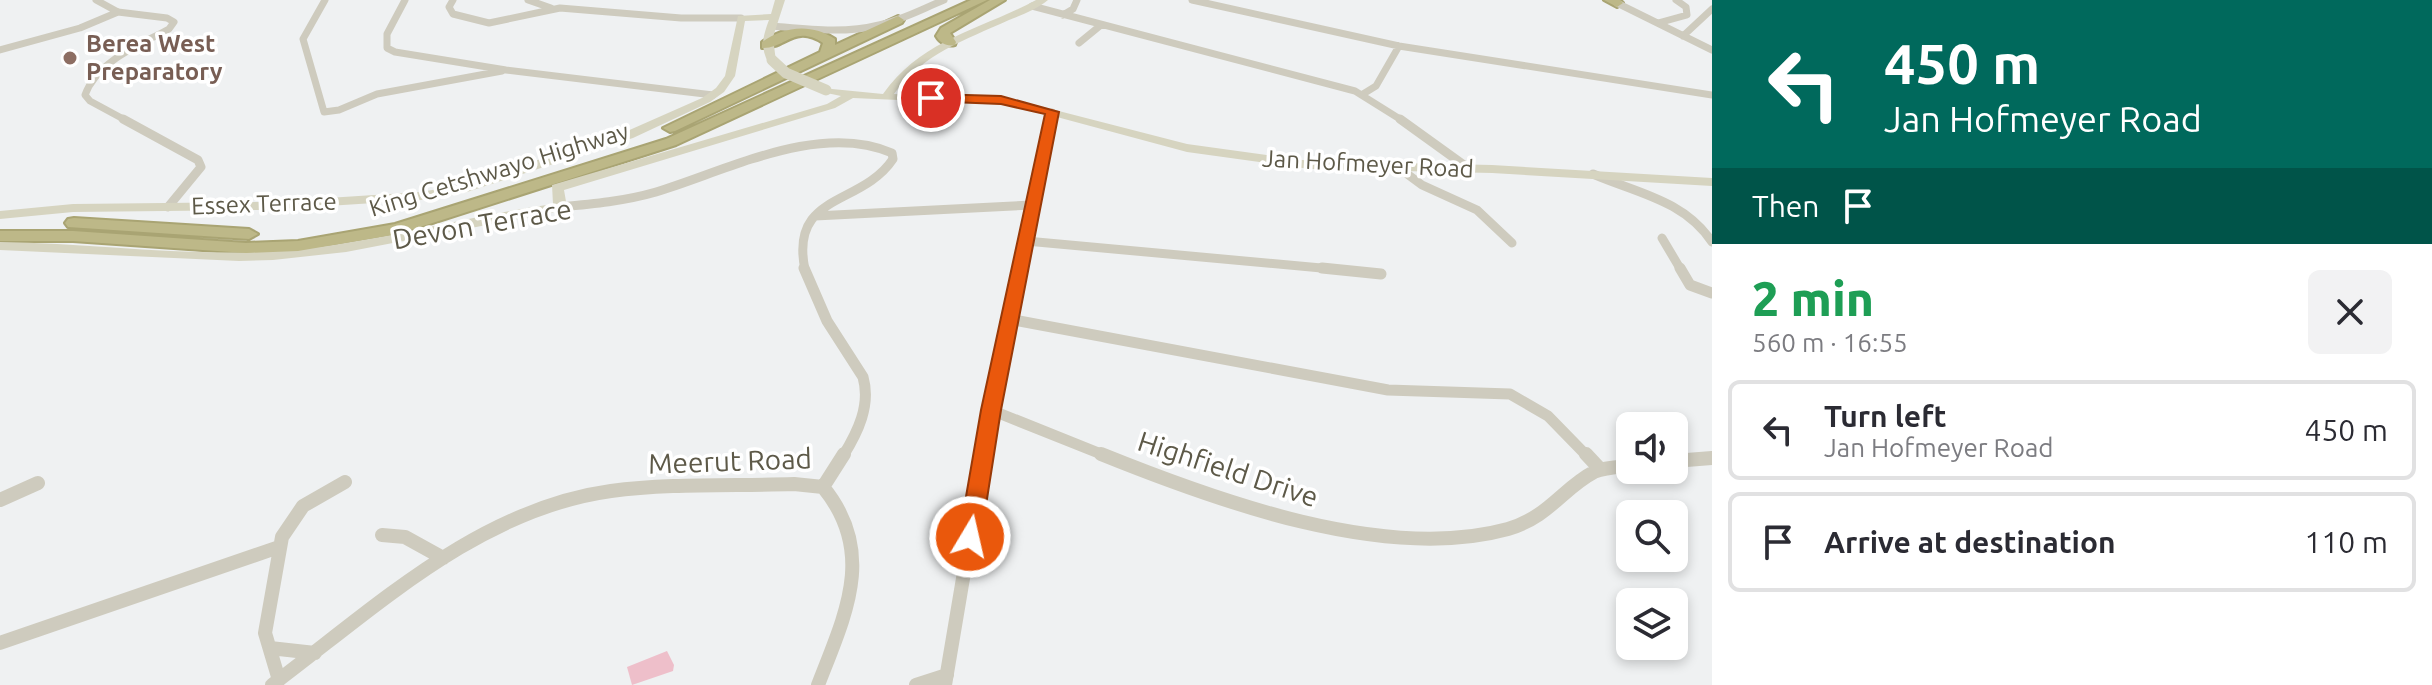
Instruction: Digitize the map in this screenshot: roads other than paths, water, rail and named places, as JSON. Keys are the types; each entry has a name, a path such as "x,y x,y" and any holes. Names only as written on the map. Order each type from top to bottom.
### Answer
{"highway":[{"name":"King Cetshwayo Highway","path":"0,224 121,224 228,234 328,230 422,211 700,119 967,0"},
{"name":"King Cetshwayo Highway","path":"0,236 73,236 221,248 308,245 370,235 432,220 671,142 981,0"},
{"path":"950,42 942,36 945,31 999,0"},
{"path":"644,140 898,20"},
{"path":"773,24 828,39 830,47 825,55"},
{"path":"767,45 778,37 798,32"},
{"path":"308,245 394,234 557,188"}],"street":[{"path":"96,0 118,12 167,18 174,22 169,29 100,71 88,84 85,95 198,160 201,167 195,178 168,207"},
{"path":"325,0 303,39 321,110 329,112 377,94 506,70"},
{"path":"405,0 387,34 387,48 401,53 506,70 713,95"},
{"path":"453,0 449,7 453,14 481,22 505,21 564,4 681,18 741,18 847,30 898,20 928,4 944,0"},
{"path":"528,0 551,8"},
{"path":"780,0 767,45 772,60 786,73 829,91 886,97"},
{"path":"560,207 557,188 811,112 886,97 899,77 915,61 1043,0"},
{"path":"1063,15 1073,9 1077,0"},
{"path":"1192,0 1399,46 1712,95"},
{"path":"1656,23 1687,15 1686,7 1676,0"},
{"path":"1614,1 1712,50"},
{"path":"1032,6 1363,94 1468,168"},
{"path":"1683,36 1712,9"},
{"path":"0,50 80,28 118,12"},
{"name":"Essex Terrace","path":"0,215 73,208 265,206 448,192 629,135 682,113 713,95 730,76 741,18"},
{"path":"1079,43 1101,25"},
{"path":"1363,94 1376,86 1399,46"},
{"path":"811,112 826,101 829,91"},
{"path":"811,112 851,95"},
{"name":"Jan Hofmeyer Road","path":"886,97 1001,100 1126,134 1222,155 1322,166 1468,168 1712,182"},
{"path":"916,685 946,680 991,410 1052,112"},
{"name":"Devon Terrace","path":"0,246 92,247 192,256 274,256 363,245 560,207 622,200 678,185 790,147 813,144 880,146 893,155 883,173 814,216"},
{"path":"1399,168 1422,185 1477,210 1512,243"},
{"path":"1593,174 1646,194 1688,215 1712,242"},
{"path":"1644,177 1641,187 1646,194"},
{"path":"814,216 1032,205"},
{"name":"Meerut Road","path":"276,683 443,558 506,522 595,493 778,484 823,487 864,412 869,392 808,284 803,235 814,216"},
{"path":"1662,238 1690,285 1712,293"},
{"path":"1026,241 1381,274"},
{"path":"1009,319 1388,390 1510,394 1544,413 1600,469 1616,467"},
{"name":"Highfield Drive","path":"991,410 1258,509 1327,526 1400,536 1470,535 1525,524 1545,513 1600,469"},
{"path":"1688,460 1712,458"},
{"path":"276,683 266,622 279,547 288,521 300,506 318,492 345,482"},
{"path":"0,500 38,483"},
{"path":"818,685 850,598 854,571 848,527 833,498 823,487"},
{"path":"382,535 405,537 443,558"},
{"path":"0,643 279,547"},
{"path":"270,648 315,653"}],"place":[{"name":"Berea West Preparatory","path":"70,58"}]}
